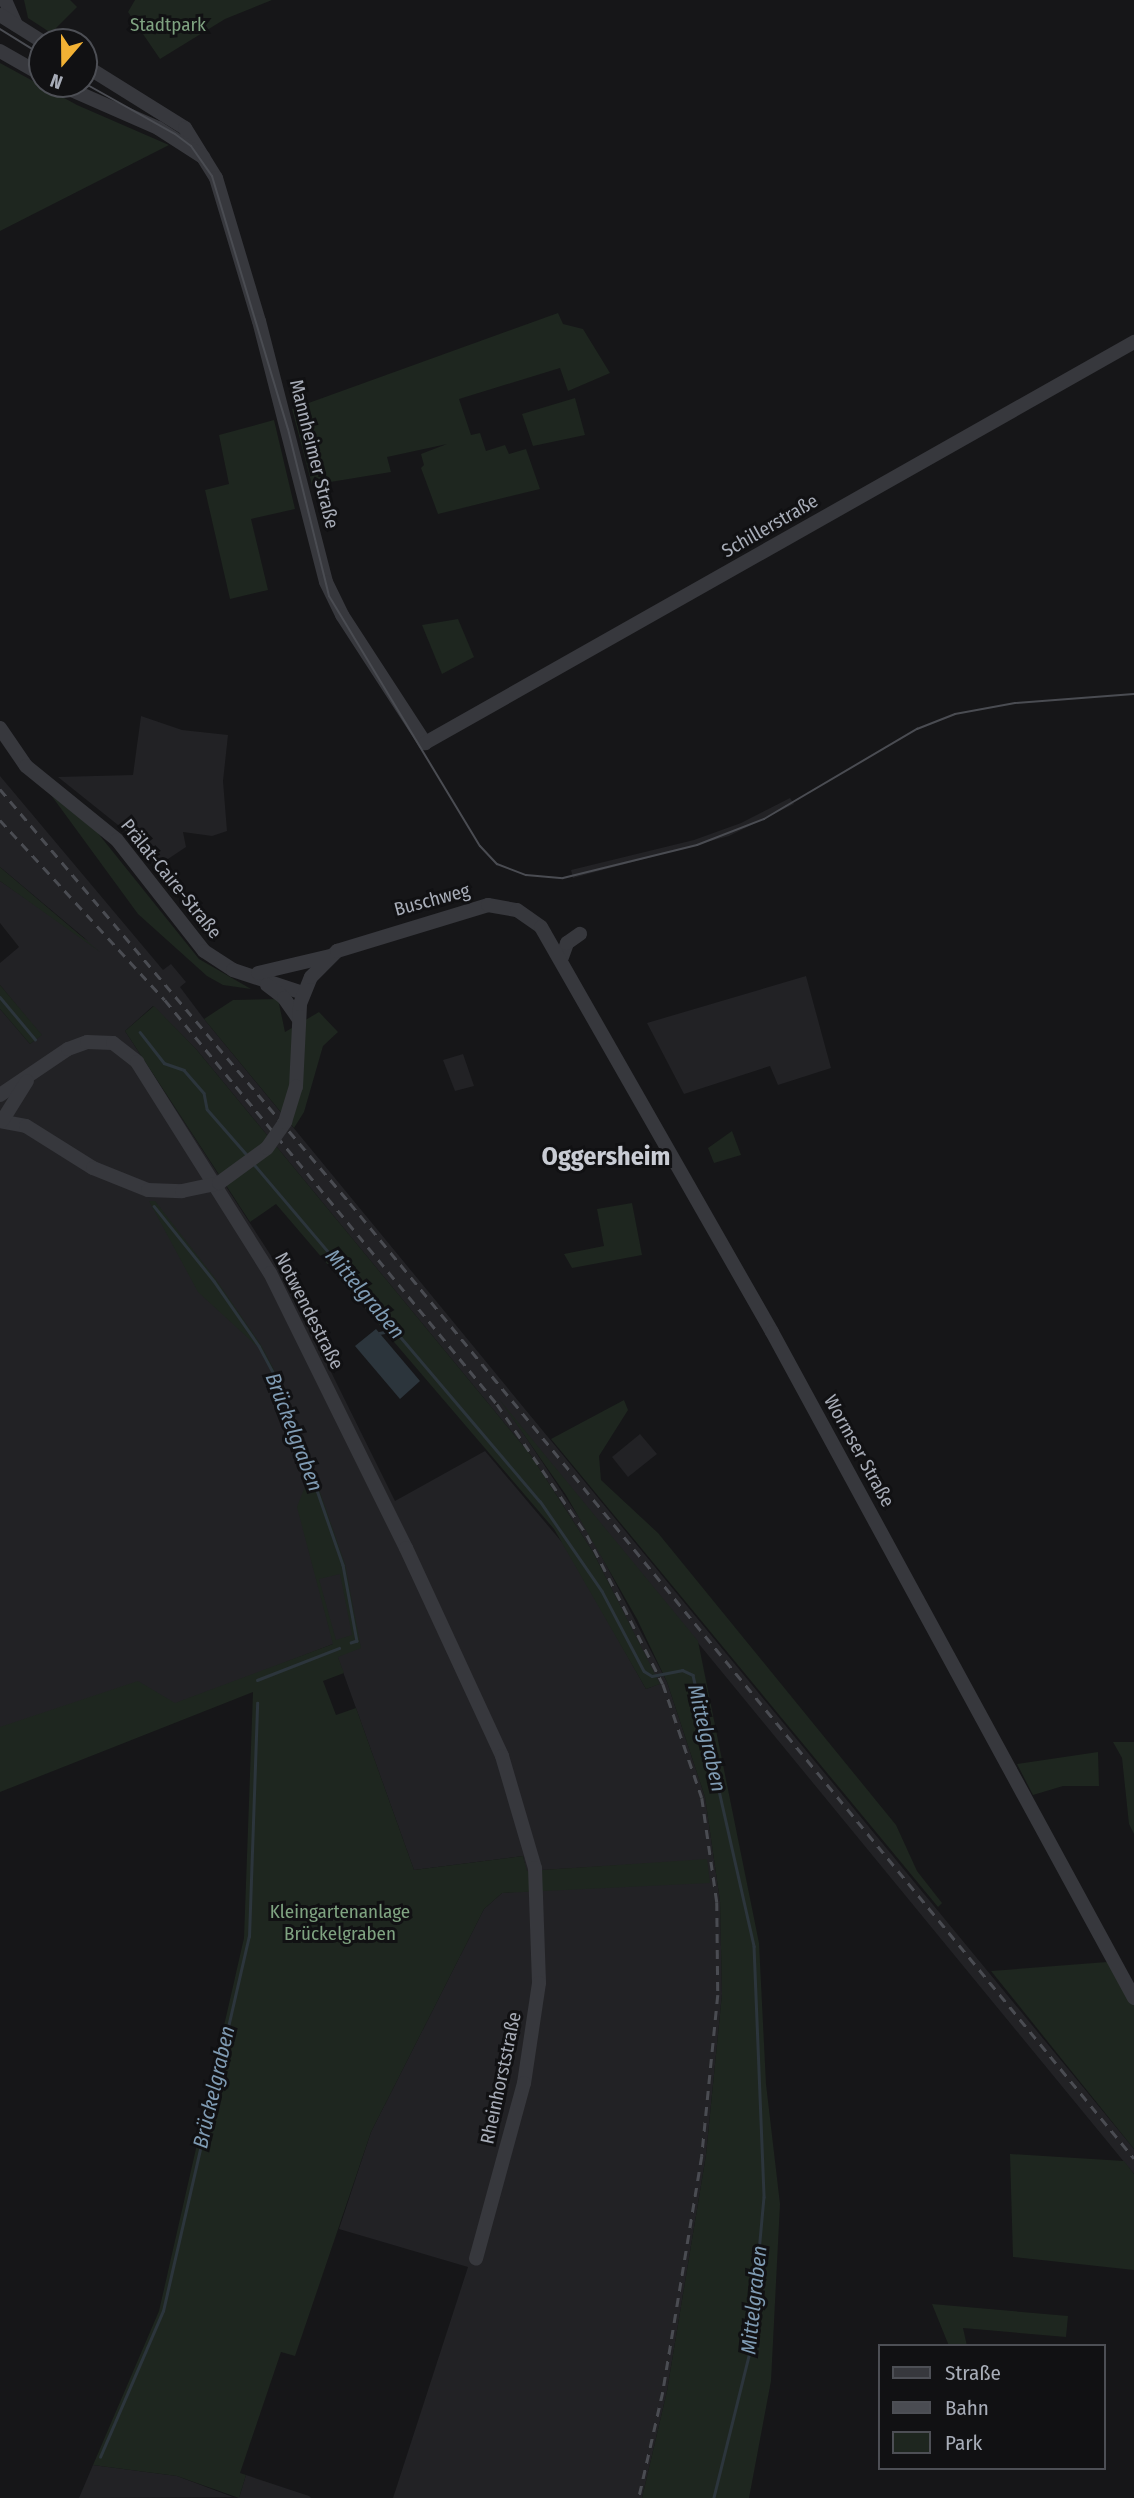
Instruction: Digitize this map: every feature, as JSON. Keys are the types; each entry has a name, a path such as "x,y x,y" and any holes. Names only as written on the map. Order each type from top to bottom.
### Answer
{"street":[{"path":"5,0 17,26"},
{"path":"0,15 28,33"},
{"path":"0,51 28,67"},
{"name":"Mannheimer Straße","path":"98,73 177,121 195,138 221,190 259,320 326,582 342,615 425,743"},
{"path":"90,98 158,128 203,156"},
{"name":"Schillerstraße","path":"425,743 1134,342"},
{"name":"Prälat-Caire-Straße","path":"0,727 26,765 117,840 204,951 223,965 255,977 274,980 303,993"},
{"name":"Buschweg","path":"331,956 368,939 488,905 517,910 541,928"},
{"name":"Wormser Straße","path":"541,928 562,957 772,1332 1134,1998"},
{"path":"562,957 567,943 580,934"},
{"path":"255,977 331,956"},
{"path":"29,1073 1,1121 26,1126 93,1168 133,1186 182,1191 219,1182 249,1164 275,1138 291,1109 298,1018 303,993 311,977 331,956"},
{"path":"255,977 276,990 298,1018"},
{"name":"Notwendestraße","path":"29,1073 68,1049 104,1041 121,1048 137,1062 270,1273 443,1625"},
{"path":"0,1087 20,1073 29,1073"},
{"path":"0,1095 29,1073"},
{"path":"19,1092 18,1108 26,1126"},
{"name":"Rheinhorststraße","path":"443,1625 502,1756 526,1830 538,1897 539,1983 531,2048 475,2259"}],"shaded area":[{"path":"141,716 182,730 228,735 223,781 227,831 212,836 183,832 186,847 156,867 133,837 58,777 133,775"},
{"path":"0,776 163,970 171,964 186,982 180,987 204,1019 1134,2149 1134,2174 511,1415 590,1534 667,1682 705,1797 720,1901 722,1994 706,2155 667,2391 642,2498 393,2498 468,2267 339,2229 371,2132 484,1909 502,1893 611,1885 707,1860 526,1871 523,1856 414,1870 333,1644 0,1773 0,1009 30,1044 41,1035 0,985 0,963 19,947 0,923 0,881 88,941 0,867","holes":["153,1006 196,1049 530,1454 593,1552 659,1684 646,1689 566,1547 485,1451 395,1501 281,1271 125,1031"]},
{"path":"790,798 794,804 729,836 573,878 571,870 694,840 741,823"},
{"path":"806,976 831,1068 778,1085 770,1066 684,1094 647,1023"},
{"path":"463,1054 474,1086 455,1091 443,1060"},
{"path":"376,1329 420,1381 400,1399 355,1346"},
{"path":"640,1434 657,1454 628,1477 612,1457"},
{"path":"93,2465 177,2476 233,2497 79,2498"},
{"path":"246,2475 309,2496 311,2498 239,2498"}],"green space":[{"name":"Stadtpark","path":"24,0 70,0 77,7 56,28 43,28 28,18"},
{"name":"Stadtpark","path":"135,0 272,0 225,19 160,59 128,12"},
{"path":"0,63 28,78 28,98 64,98 169,145 0,231"},
{"path":"558,313 563,324 583,329 610,373 568,391 560,368 459,399 471,435 480,433 486,451 505,445 509,454 526,449 540,489 438,514 421,468 424,465 421,454 447,444 387,457 391,472 312,485 292,409"},
{"path":"575,398 585,435 533,446 522,414"},
{"path":"274,420 295,509 251,519 268,590 230,599 205,490 229,484 219,435"},
{"path":"458,619 474,657 442,674 422,625"},
{"path":"51,795 97,832 199,959 251,989 223,985 207,976 138,914"},
{"path":"1,868 100,952 0,881"},
{"path":"0,985 42,1035 30,1044 0,1009"},
{"path":"278,999 285,1032 319,1012 338,1032 323,1046 304,1112 294,1128 204,1019 233,1000"},
{"path":"154,1006 196,1049 530,1454 593,1552 660,1684 646,1689 554,1529 276,1204 250,1222 125,1031"},
{"path":"732,1131 741,1155 714,1163 708,1148"},
{"name":"Kleingartenanlage Brückelgraben","path":"149,1201 155,1201 215,1278 261,1345 284,1388 345,1564 361,1648 338,1657 344,1673 323,1681 336,1715 356,1708 414,1870 523,1856 527,1871 707,1859 710,1883 502,1893 484,1909 371,2132 295,2356 281,2352 240,2473 246,2475 239,2498 177,2476 93,2465 159,2311 244,1938 253,1692 0,1792 0,1727 138,1681 175,1703 333,1644 297,1507 310,1474 280,1389 258,1347 198,1292","holes":["340,1574 352,1635 336,1640 319,1579"]},
{"path":"632,1203 642,1255 572,1268 564,1254 604,1246 597,1209"},
{"path":"499,1399 698,1641 759,1943 766,2084 780,2204 771,2381 749,2498 642,2498 667,2391 706,2155 722,1994 720,1901 705,1797 667,1682 637,1619 566,1495"},
{"path":"624,1400 628,1410 599,1456 601,1480 658,1533 896,1825 917,1871 942,1903 938,1907 551,1439"},
{"path":"1113,1742 1134,1742 1134,1834 1129,1824 1122,1758"},
{"path":"1098,1752 1099,1786 1063,1786 1033,1795 1017,1764"},
{"path":"1120,1961 1134,1987 1134,2149 991,1971"},
{"path":"1010,2154 1124,2161 1134,2174 1134,2270 1013,2257"},
{"path":"932,2304 1068,2316 1066,2337 963,2328 967,2344 948,2344"}],"waterway":[{"name":"Mittelgraben","path":"0,997 35,1039"},
{"name":"Mittelgraben","path":"140,1032 164,1063 184,1070 204,1093 207,1109 247,1155"},
{"name":"Mittelgraben","path":"253,1163 540,1501 602,1591 644,1671 652,1676 682,1670 693,1675 754,1946 764,2197 750,2352 714,2498"},
{"name":"Brückelgraben","path":"154,1206 214,1281 259,1346 282,1389 343,1565 357,1641 351,1643"},
{"path":"379,1333 396,1330"},
{"name":"Brückelgraben","path":"257,1680 339,1648"},
{"name":"Brückelgraben","path":"100,2457 163,2311 249,1937 257,1703"}],"tram line":[{"path":"0,29 28,46"},
{"path":"98,91 175,134 191,146 212,176 288,429 329,596 480,846 497,864 526,875 563,878 697,845 764,819 917,729 955,714 1015,703 1134,694"}],"railway":[{"path":"0,789 350,1203 1134,2158"},
{"path":"0,820 165,1000 497,1404 587,1535 663,1684 702,1798 717,1902 718,1995 702,2156 663,2392 639,2498"}],"district":[{"name":"Oggersheim","path":"606,1157"}]}
